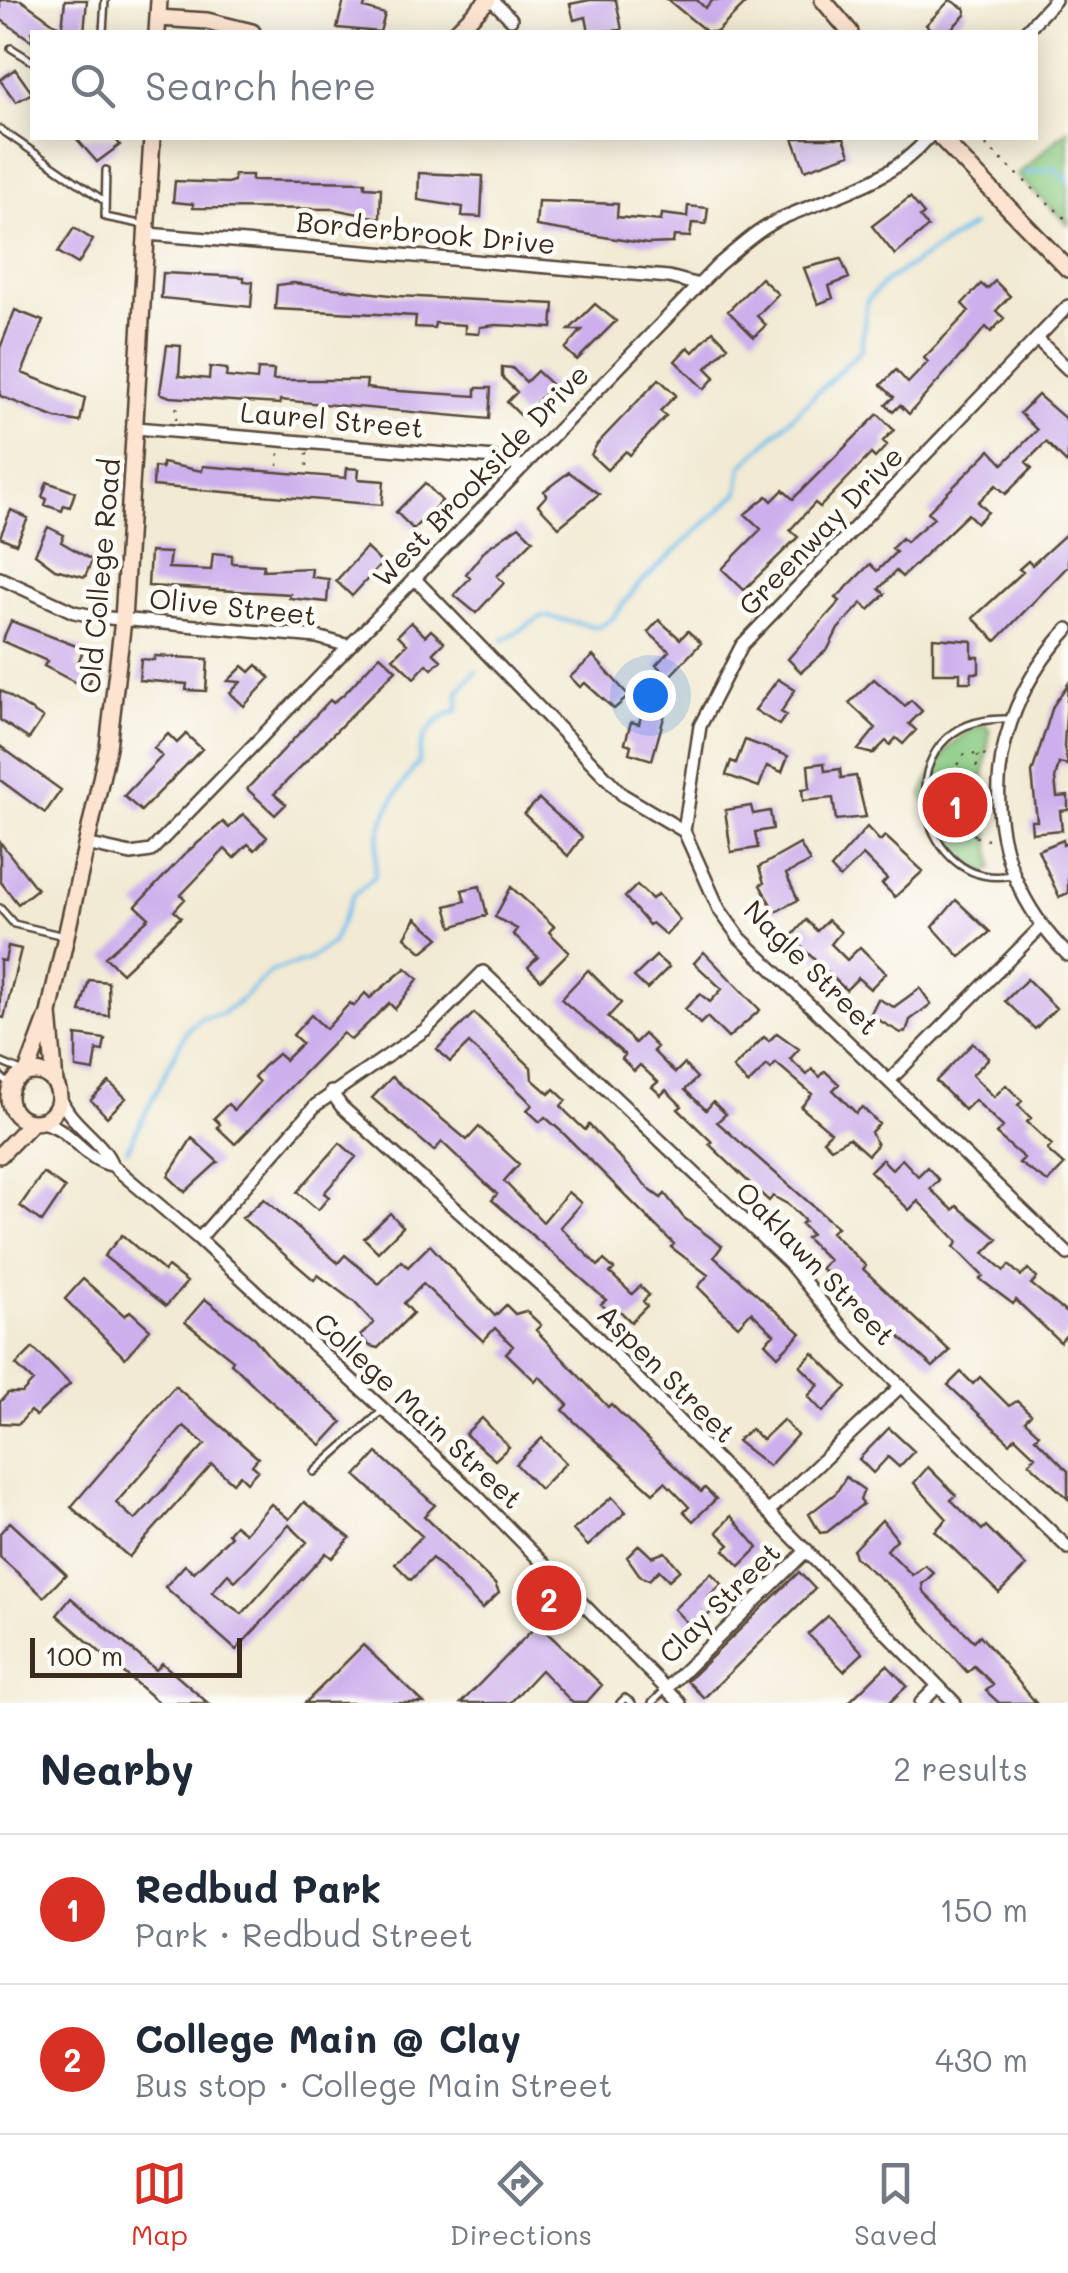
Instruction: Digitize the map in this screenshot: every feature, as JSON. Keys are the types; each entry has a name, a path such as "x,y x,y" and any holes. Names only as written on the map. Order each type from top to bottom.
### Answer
{"street":[{"path":"159,0 158,25 207,21 244,30"},
{"path":"458,30 490,0 511,19"},
{"path":"822,0 848,30"},
{"path":"1027,30 1055,0"},
{"name":"Old College Road","path":"27,1073 49,1013 108,747 123,620 152,140"},
{"name":"West Brookside Drive","path":"86,844 131,854 150,850 699,285 756,233 886,174 926,140"},
{"path":"943,140 1068,269"},
{"name":"Borderbrook Drive","path":"148,230 670,276 699,285"},
{"name":"Greenway Drive","path":"684,831 700,726 742,644 1068,306"},
{"path":"1038,341 1068,369"},
{"name":"Laurel Street","path":"136,428 495,458 523,466"},
{"name":"Olive Street","path":"0,578 74,612 317,637 349,646"},
{"path":"414,578 623,795 684,831"},
{"path":"1068,629 1039,662 1009,719 1001,755 1004,839 1011,875 1040,928 1068,956"},
{"name":"Nagle Street","path":"684,831 720,909 739,937 1068,1254"},
{"path":"890,1080 1040,928"},
{"name":"Oaklawn Street","path":"331,1092 425,1030 483,972 778,1251 849,1336 1068,1548"},
{"name":"Old College Road","path":"49,1013 58,1090"},
{"path":"0,1115 6,1086 27,1073 43,1074 58,1090 54,1114 35,1123 0,1156"},
{"path":"6,1086 11,1110 35,1123"},
{"name":"College Main Street","path":"58,1090 70,1117 107,1153 112,1165 200,1239 476,1495 680,1703"},
{"path":"200,1239 331,1092"},
{"name":"Aspen Street","path":"331,1092 582,1322 955,1703"},
{"name":"College Main Street","path":"35,1123 56,1126 100,1163 112,1165"},
{"name":"Clay Street","path":"768,1511 901,1386"},
{"name":"Clay Street","path":"666,1689 807,1550"},
{"path":"920,1703 938,1686"}],"lane":[{"path":"103,30 105,0"},
{"path":"11,48 30,60"},
{"path":"0,128 104,200"},
{"path":"106,170 104,200 108,220 148,230"},
{"path":"1009,719 984,718 958,730 929,766 922,795 924,816 956,858 981,876 1011,875"},
{"path":"0,908 14,924 64,936"},
{"path":"0,1062 27,1073"},
{"path":"314,1472 383,1410"},
{"path":"652,1703 666,1689"},
{"path":"620,1703 625,1698 632,1703"}],"path":[{"path":"980,140 1068,221"},
{"path":"175,431 177,401"},
{"path":"948,807 961,806 968,794 979,753"},
{"path":"1001,755 965,754 952,769 946,795 947,819 954,831 974,838 1004,839"},
{"path":"946,788 960,785 968,794 977,824 974,838"},
{"path":"922,795 968,794"}],"green space":[{"path":"1068,129 1068,224 1017,175"},
{"path":"985,724 990,730 983,783 993,868 982,873 937,831 922,795 946,752 963,735"}],"building":[{"path":"0,0 21,0 62,29 65,0 87,0 84,30 30,30 30,40 0,19"},
{"path":"344,0 366,0 364,8 385,14 381,30 337,28"},
{"path":"616,0 622,30 589,30 586,17 574,20 570,4"},
{"path":"668,0 697,0 705,8 713,0 749,0 719,30 705,30"},
{"path":"950,0 965,9 965,15 950,30 932,30 926,25"},
{"path":"15,69 30,94 16,102 0,80"},
{"path":"78,140 116,140 120,145 97,162"},
{"path":"794,140 845,140 850,154 805,170"},
{"path":"419,173 483,176 481,217 462,216 463,207 418,200"},
{"path":"234,175 252,175 252,180 365,182 365,187 381,188 380,218 333,209 193,208 193,204 173,202 175,181 227,183 234,181"},
{"path":"910,197 924,214 920,217 928,227 895,255 872,226"},
{"path":"538,201 618,204 617,217 661,221 662,214 687,217 688,206 708,208 706,224 692,223 690,237 674,236 673,243 647,244 536,226"},
{"path":"74,228 93,240 78,264 58,252"},
{"path":"841,259 849,278 829,286 833,298 818,304 804,268"},
{"path":"163,273 244,277 244,281 253,282 251,307 161,298"},
{"path":"761,278 778,294 757,316 766,325 754,337 728,311"},
{"path":"995,281 1010,296 996,311 1004,318 991,332 986,327 909,414 900,405 893,412 886,405 894,397 881,385 896,370 908,383 928,362 924,358 969,311 962,304 981,284 987,289"},
{"path":"293,283 398,296 554,304 552,328 496,325 480,327 479,334 465,333 465,325 435,323 434,328 415,327 416,316 275,309 277,285"},
{"path":"595,304 616,321 577,360 565,349 582,330 569,330"},
{"path":"15,310 43,321 22,373 85,398 80,422 56,418 0,396 0,348"},
{"path":"713,331 728,346 706,368 715,377 704,389 675,361 688,347 693,352"},
{"path":"167,345 181,346 179,376 209,379 210,367 227,369 226,377 257,380 258,369 274,370 273,380 367,380 366,388 383,390 476,396 476,388 491,388 489,419 280,400 280,404 170,397 160,393"},
{"path":"502,367 512,368 526,382 537,371 552,385 523,418 507,402 517,392 502,377"},
{"path":"659,379 676,395 660,411 666,416 630,455 626,451 607,470 591,455 597,444"},
{"path":"1038,395 1068,421 1068,464 1046,442 1026,462 1032,468 1006,494 996,485 978,502 988,512 977,523 968,514 902,577 896,571 879,589 885,594 869,610 862,603 838,629 828,649 801,672 788,659 840,601 836,598 870,564 877,571 896,552 892,548 902,538 906,542 934,518 928,512 990,450 1003,464 1037,430 1020,413"},
{"path":"878,414 894,430 883,441 887,445 875,458 871,454 820,507 815,503 790,530 798,537 744,590 722,569 761,529 745,514 767,496 772,501 783,490 793,499"},
{"path":"162,463 202,471 203,466 346,478 347,468 359,469 358,479 384,481 382,505 153,486 154,467 162,468"},
{"path":"569,472 599,494 559,527 538,505 547,495 544,491"},
{"path":"47,482 75,492 70,507 64,505 62,511 45,505 47,499 42,497"},
{"path":"425,483 442,501 413,529 396,512"},
{"path":"11,510 28,518 16,544 0,537"},
{"path":"519,526 533,540 497,576 504,583 476,613 454,595 470,578 466,574 486,549"},
{"path":"48,527 64,535 61,542 92,560 85,577 55,569 35,554"},
{"path":"1068,532 1068,566 996,641 973,618 1023,572 1019,569 1028,561 1032,565"},
{"path":"366,548 382,563 352,596 336,581"},
{"path":"150,552 170,553 168,568 211,570 213,553 232,555 232,563 264,565 263,570 312,568 311,577 329,579 327,602 289,598 290,594 148,586"},
{"path":"659,620 680,639 688,631 701,643 669,677 656,665 669,651 648,632"},
{"path":"11,621 84,649 76,667 93,675 86,688 44,666 47,661 2,641"},
{"path":"411,622 425,636 431,630 444,642 433,653 441,660 432,669 427,664 414,678 393,658 407,644 398,635"},
{"path":"933,638 972,641 972,657 979,657 979,673 972,673 971,682 960,682 960,673 933,673"},
{"path":"380,655 396,670 274,794 286,804 275,815 247,789 330,700 333,703 345,693"},
{"path":"155,656 208,659 206,691 186,690 187,684 139,680 141,659 154,660"},
{"path":"593,656 629,696 614,709 585,683 580,687 570,677"},
{"path":"257,665 270,678 244,706 230,693 241,682 228,681 243,666 250,672"},
{"path":"778,679 795,690 781,712 786,715 779,725 755,710"},
{"path":"874,679 905,706 911,700 922,711 909,724 916,730 903,744 896,738 890,745 886,741 873,754 858,750 876,728 849,703"},
{"path":"1068,684 1064,747 1068,765 1059,763 1055,779 1057,797 1068,796 1068,810 1060,811 1062,830 1032,833 1031,821 1037,821 1032,773 1053,706"},
{"path":"0,690 43,718 29,739 0,720"},
{"path":"644,704 666,710 652,760 629,753 631,745 625,743 631,722 639,724"},
{"path":"168,734 177,743 186,734 202,749 141,811 124,796 162,756 154,748"},
{"path":"745,740 788,756 782,772 767,766 759,787 726,775 731,761 736,763"},
{"path":"0,746 61,790 45,813 0,780"},
{"path":"824,763 825,771 840,769 841,778 856,776 866,817 836,820 833,798 803,801 802,789 810,788 808,765"},
{"path":"539,799 582,837 568,856 524,814"},
{"path":"751,806 753,814 770,811 773,829 755,832 758,848 731,852 725,810"},
{"path":"243,814 267,837 255,850 248,844 234,858 225,849 181,895 185,899 174,911 181,917 122,973 105,957 149,918 136,906 187,852 223,822 229,828"},
{"path":"867,827 880,841 885,836 923,871 895,897 882,884 887,879 863,855 840,878 831,868"},
{"path":"1063,840 1063,845 1068,843 1068,893 1059,897 1038,850"},
{"path":"0,842 37,889 18,904 0,881"},
{"path":"800,844 810,862 786,874 798,900 775,912 760,885 764,883 759,867"},
{"path":"637,885 652,899 658,894 680,920 666,935 652,923 649,925 625,897"},
{"path":"480,886 487,915 452,927 446,906 465,901 462,890"},
{"path":"511,887 554,926 549,932 569,952 541,980 528,967 538,957 513,934 517,929 495,917"},
{"path":"956,900 990,932 960,957 933,927"},
{"path":"416,918 439,938 422,952 405,937"},
{"path":"806,920 817,931 828,920 841,932 831,944 847,960 860,947 886,973 870,989 858,978 846,990 791,937"},
{"path":"8,946 21,949 4,1018 0,1017 0,960 5,961"},
{"path":"704,952 760,1010 728,1038 707,1017 700,1024 685,1009 700,994 710,1002 722,989 694,963"},
{"path":"656,956 669,967 647,989 634,977"},
{"path":"406,968 418,979 395,1009 389,1003 351,1040 343,1033 235,1144 217,1127 220,1124 214,1118 228,1104 234,1110 259,1082 254,1077 264,1066 278,1054 285,1060 302,1043 293,1035 311,1015 326,1029 350,1003 354,1006 365,993 370,998"},
{"path":"588,970 621,1003 608,1017 635,1043 644,1034 657,1047 653,1051 675,1073 684,1064 697,1078 685,1090 706,1110 713,1102 726,1114 717,1122 837,1227 831,1232 866,1266 863,1269 950,1351 933,1367 894,1332 887,1339 838,1289 821,1268 829,1260 806,1238 811,1234 801,1224 805,1221 789,1205 773,1196 769,1201 709,1144 712,1142 678,1109 682,1106 666,1090 661,1095 652,1087 658,1082 640,1065 634,1071 622,1059 625,1055 561,999"},
{"path":"1027,979 1056,1008 1035,1029 1005,1001"},
{"path":"89,980 108,982 109,1016 80,1012"},
{"path":"920,988 931,1004 910,1020 906,1032 901,1033 870,1015 878,999 894,1007"},
{"path":"474,1013 531,1067 532,1079 549,1094 554,1089 566,1100 561,1106 585,1130 589,1125 650,1190 661,1198 665,1194 684,1218 722,1246 714,1257 801,1333 778,1356 765,1343 774,1334 751,1312 738,1326 721,1310 698,1287 708,1275 671,1247 674,1244 562,1132 545,1117 540,1122 527,1110 532,1105 526,1098 469,1043 450,1062 437,1049"},
{"path":"777,1033 799,1049 790,1059 807,1075 812,1069 820,1077 825,1071 839,1084 833,1090 856,1113 862,1107 879,1124 871,1132 877,1145 868,1155 849,1138 831,1148 823,1140 831,1132 801,1107 812,1094 776,1063 771,1069 767,1065 748,1084 733,1068 764,1037 769,1041"},
{"path":"76,1035 105,1039 103,1051 97,1050 94,1071 76,1068"},
{"path":"973,1043 989,1058 972,1075 994,1097 1006,1085 1022,1101 1018,1105 1031,1118 1027,1122 1052,1145 1047,1150 1064,1165 1048,1182 1019,1163 1024,1158 996,1134 1003,1127 975,1100 965,1110 936,1081"},
{"path":"392,1077 467,1140 479,1127 519,1164 504,1181 543,1222 568,1192 581,1203 560,1227 598,1266 604,1260 614,1269 610,1273 632,1294 640,1286 649,1295 643,1301 647,1306 631,1322 619,1310 613,1316 601,1304 606,1300 492,1200 497,1194 442,1142 434,1151 372,1098"},
{"path":"109,1082 126,1098 107,1117 91,1100"},
{"path":"192,1138 218,1162 185,1192 168,1176"},
{"path":"340,1143 356,1157 324,1193 329,1197 318,1210 297,1192"},
{"path":"882,1159 892,1169 902,1159 918,1176 927,1167 939,1180 930,1189 953,1210 957,1206 998,1239 984,1253 1004,1271 1009,1265 1021,1276 1028,1269 1037,1278 1031,1284 1068,1314 1068,1333 1060,1342 1016,1300 1013,1304 980,1279 983,1276 954,1247 958,1242 918,1201 909,1210 870,1171"},
{"path":"43,1173 65,1188 42,1222 20,1206"},
{"path":"264,1199 338,1263 345,1255 379,1284 401,1261 408,1267 430,1245 495,1316 506,1305 515,1314 526,1311 541,1325 536,1330 608,1407 611,1404 701,1492 705,1488 716,1499 693,1521 684,1512 689,1507 665,1482 653,1493 563,1410 568,1405 539,1376 535,1381 506,1353 513,1346 495,1328 483,1341 423,1284 404,1303 413,1313 378,1348 370,1346 360,1336 374,1323 354,1302 318,1275 314,1280 242,1218"},
{"path":"390,1213 403,1227 378,1252 364,1238"},
{"path":"122,1235 164,1271 168,1267 187,1282 166,1306 104,1256"},
{"path":"83,1279 125,1316 130,1311 150,1329 125,1358 65,1299"},
{"path":"205,1299 254,1338 275,1363 342,1422 321,1445 263,1394 231,1363 233,1360 185,1322"},
{"path":"33,1348 70,1384 36,1416 30,1411 19,1424 0,1423 0,1402 8,1393 22,1393 33,1381 16,1365"},
{"path":"813,1353 847,1387 823,1412 808,1396 819,1385 800,1366"},
{"path":"961,1372 973,1384 980,1377 1009,1406 1017,1401 1031,1414 1025,1421 1039,1434 1035,1438 1068,1471 1068,1499 1029,1463 1035,1456 1015,1437 1010,1443 948,1385"},
{"path":"175,1386 258,1458 252,1465 258,1470 247,1482 240,1475 233,1483 212,1464 129,1557 71,1507","holes":["184,1426 205,1444 135,1520 116,1503"]},
{"path":"482,1418 509,1447 495,1460 465,1434"},
{"path":"783,1420 797,1435 769,1466 737,1441 751,1429 762,1440"},
{"path":"889,1428 914,1451 899,1467 888,1457 873,1473 859,1459"},
{"path":"542,1438 566,1463 540,1489 516,1464"},
{"path":"377,1453 435,1505 424,1516 495,1584 499,1593 482,1609 432,1558 411,1580 395,1564 422,1536 356,1476"},
{"path":"928,1467 956,1495 951,1500 982,1530 986,1526 1026,1566 999,1593 935,1531 947,1519 914,1483"},
{"path":"846,1477 864,1490 860,1500 863,1504 827,1532 820,1533 809,1514 836,1493"},
{"path":"612,1497 626,1512 588,1546 573,1530"},
{"path":"304,1502 350,1538 332,1558 326,1553 236,1650 165,1587 185,1565 194,1572 231,1536 228,1533 235,1525 245,1533 271,1504 289,1519","holes":["289,1525 307,1542 242,1614 212,1592 228,1574 235,1581"]},
{"path":"731,1516 758,1548 740,1566 724,1550 730,1545 717,1532"},
{"path":"882,1520 897,1539 887,1550 912,1575 925,1565 934,1573 922,1584 923,1591 974,1641 980,1635 1036,1703 999,1703 986,1691 993,1684 974,1666 967,1672 895,1591 855,1557 853,1550"},
{"path":"10,1522 66,1574 44,1597 0,1557 0,1533"},
{"path":"639,1545 652,1557 665,1552 680,1570 669,1580 659,1570 649,1580 641,1577 627,1557"},
{"path":"799,1572 815,1589 704,1698 687,1681"},
{"path":"711,1573 722,1584 708,1597 717,1607 693,1629 674,1609"},
{"path":"71,1598 156,1670 162,1663 208,1703 159,1703 57,1615"},
{"path":"828,1616 863,1653 844,1671 808,1634"},
{"path":"538,1624 602,1685 586,1703 573,1703 541,1670 510,1703 461,1703"},
{"path":"363,1645 424,1703 305,1703"},
{"path":"887,1665 907,1686 889,1703 848,1703"}],"waterway":[{"path":"1025,173 1055,168 1068,181"},
{"path":"503,640 543,616 598,627 611,620 639,584 738,493 742,466 861,350 867,300 886,281 972,226"},
{"path":"127,1150 187,1030 199,1019 221,1014 239,1002 271,971 308,960 332,943 353,896 375,876 381,828 399,789 419,762 421,744 435,723 458,710 458,692 476,671"}],"place":[{"name":"Redbud Park","path":"955,805"},
{"name":"College Main @ Clay","path":"549,1598"}]}
